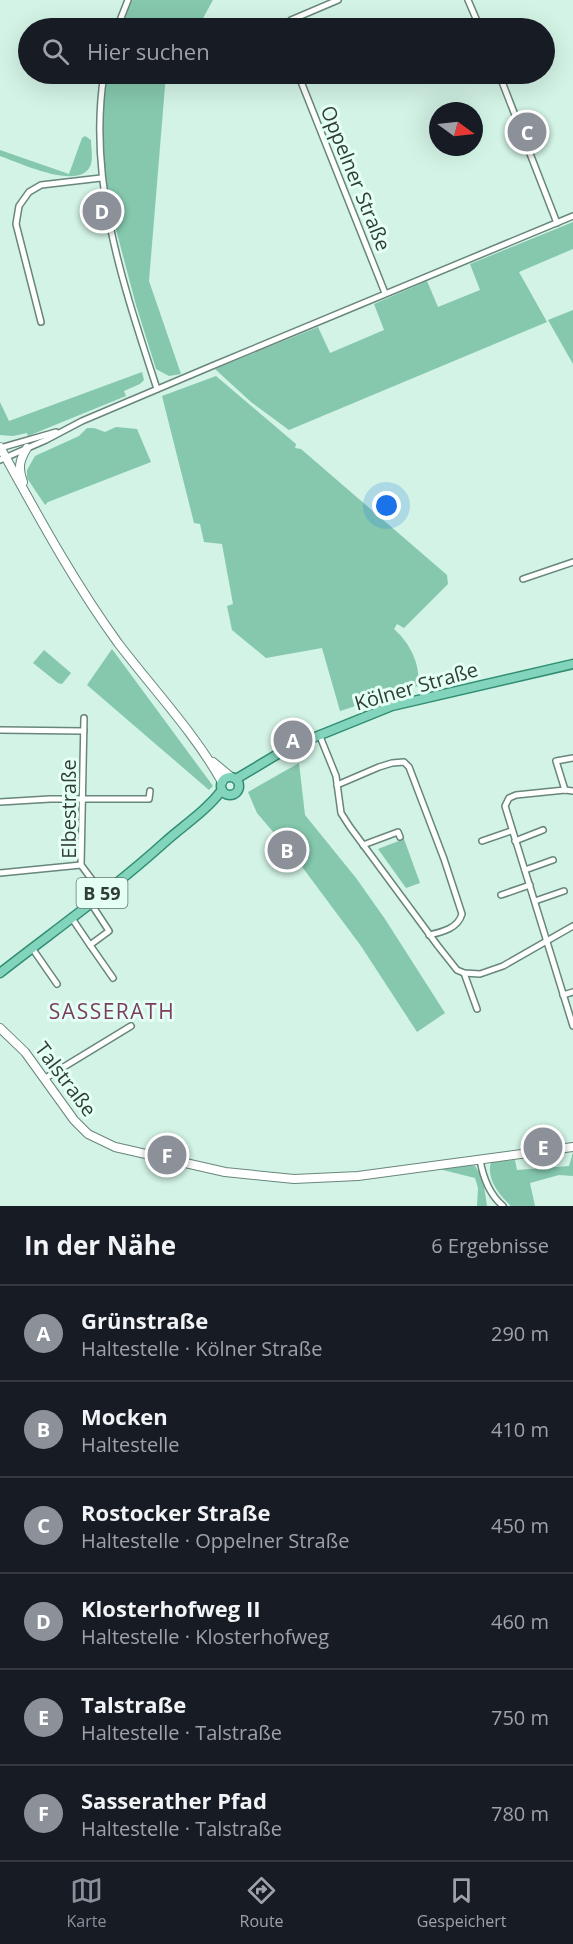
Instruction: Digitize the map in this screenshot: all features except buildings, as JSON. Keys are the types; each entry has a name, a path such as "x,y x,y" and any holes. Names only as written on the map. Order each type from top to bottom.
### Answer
{"main road":[{"name":"Kölner Straße","path":"236,781 273,755 392,706 573,664"},
{"name":"Kölner Straße","path":"0,973 144,862 203,812 222,801 226,778 236,781"},
{"name":"Kölner Straße","path":"224,789 236,792 236,781"}],"street":[{"path":"121,18 128,0"},
{"path":"296,18 338,0"},
{"path":"468,0 476,18"},
{"path":"102,84 99,135 101,178 114,243 157,389"},
{"name":"Oppelner Straße","path":"302,84 385,293"},
{"path":"503,84 557,223"},
{"path":"41,322 15,224 20,206 29,192 41,185 101,178"},
{"path":"3,458 61,430 157,389 573,216"},
{"path":"61,430 0,447 3,458 78,586 207,757 224,789"},
{"path":"27,448 19,468 39,519"},
{"path":"523,579 573,562"},
{"name":"Elbestraße","path":"84,718 81,864 102,893"},
{"path":"0,730 84,731"},
{"path":"320,734 336,776 341,813 457,970 480,974 491,971 573,926"},
{"path":"207,757 236,781"},
{"path":"565,790 556,761 573,758"},
{"path":"337,785 392,763 404,762 410,767 462,914 460,921 454,927 429,935"},
{"path":"573,791 565,790 508,798 505,806 573,1026"},
{"path":"0,802 83,798 149,799 150,791"},
{"path":"515,840 543,830"},
{"path":"482,841 511,831"},
{"path":"363,845 398,832 400,837"},
{"path":"525,870 553,860"},
{"path":"0,873 81,864"},
{"path":"501,895 530,885"},
{"path":"535,901 564,891"},
{"path":"90,902 109,931 90,945"},
{"path":"71,917 113,978"},
{"path":"32,948 57,984"},
{"path":"464,973 477,1008"},
{"path":"563,995 573,992"},
{"path":"44,1079 131,1026"},
{"name":"Talstraße","path":"0,1028 18,1044 74,1120 88,1134 103,1142 128,1150 225,1172 294,1179 358,1176 573,1147"},
{"path":"480,1160 489,1188 503,1206"}],"green space":[{"path":"132,0 213,0 203,18 124,18"},
{"path":"103,84 165,84 149,281 181,374 169,376 156,369 113,218 98,138"},
{"path":"85,136 91,140 91,164 85,172 76,176 49,173 0,156 0,150 69,174 82,138"},
{"path":"573,222 573,249 519,272 547,322 289,430 251,402 215,369 318,327 330,353 384,330 374,304 427,281 438,307 480,290 470,264"},
{"path":"573,310 573,364 548,320"},
{"path":"142,372 144,380 124,391 126,396 28,436 27,433 13,436 0,435 0,402 9,421"},
{"path":"216,376 296,444 295,448 301,449 447,575 448,584 404,628 397,624 394,629 405,641 416,662 418,686 340,711 322,648 266,658 232,630 227,606 233,604 222,544 204,542 200,524 194,523 162,396"},
{"path":"116,427 137,429 151,462 45,505 27,478 27,470 35,456 79,436 87,428 105,432"},
{"path":"112,649 213,786 209,790 87,685"},
{"path":"44,650 71,673 62,684 33,663"},
{"path":"299,763 305,815 356,878 385,919 445,1013 417,1032 361,946 297,860 257,813 248,792"},
{"path":"404,839 420,883 406,888 378,849"},
{"path":"573,1152 573,1176 559,1175 530,1183 535,1206 511,1206 498,1192 490,1174 491,1162 515,1160 517,1170 569,1166"},
{"path":"475,1166 483,1179 487,1206 477,1206 478,1188 475,1178 439,1169"}],"place":[{"name":"Rostocker Straße","path":"527,132"},
{"name":"Klosterhofweg II","path":"102,211"},
{"name":"Grünstraße","path":"293,740"},
{"name":"Mocken","path":"287,850"},
{"name":"Talstraße","path":"543,1147"},
{"name":"Sasserather Pfad","path":"167,1155"}],"district":[{"name":"SASSERATH","path":"112,1011"}]}
